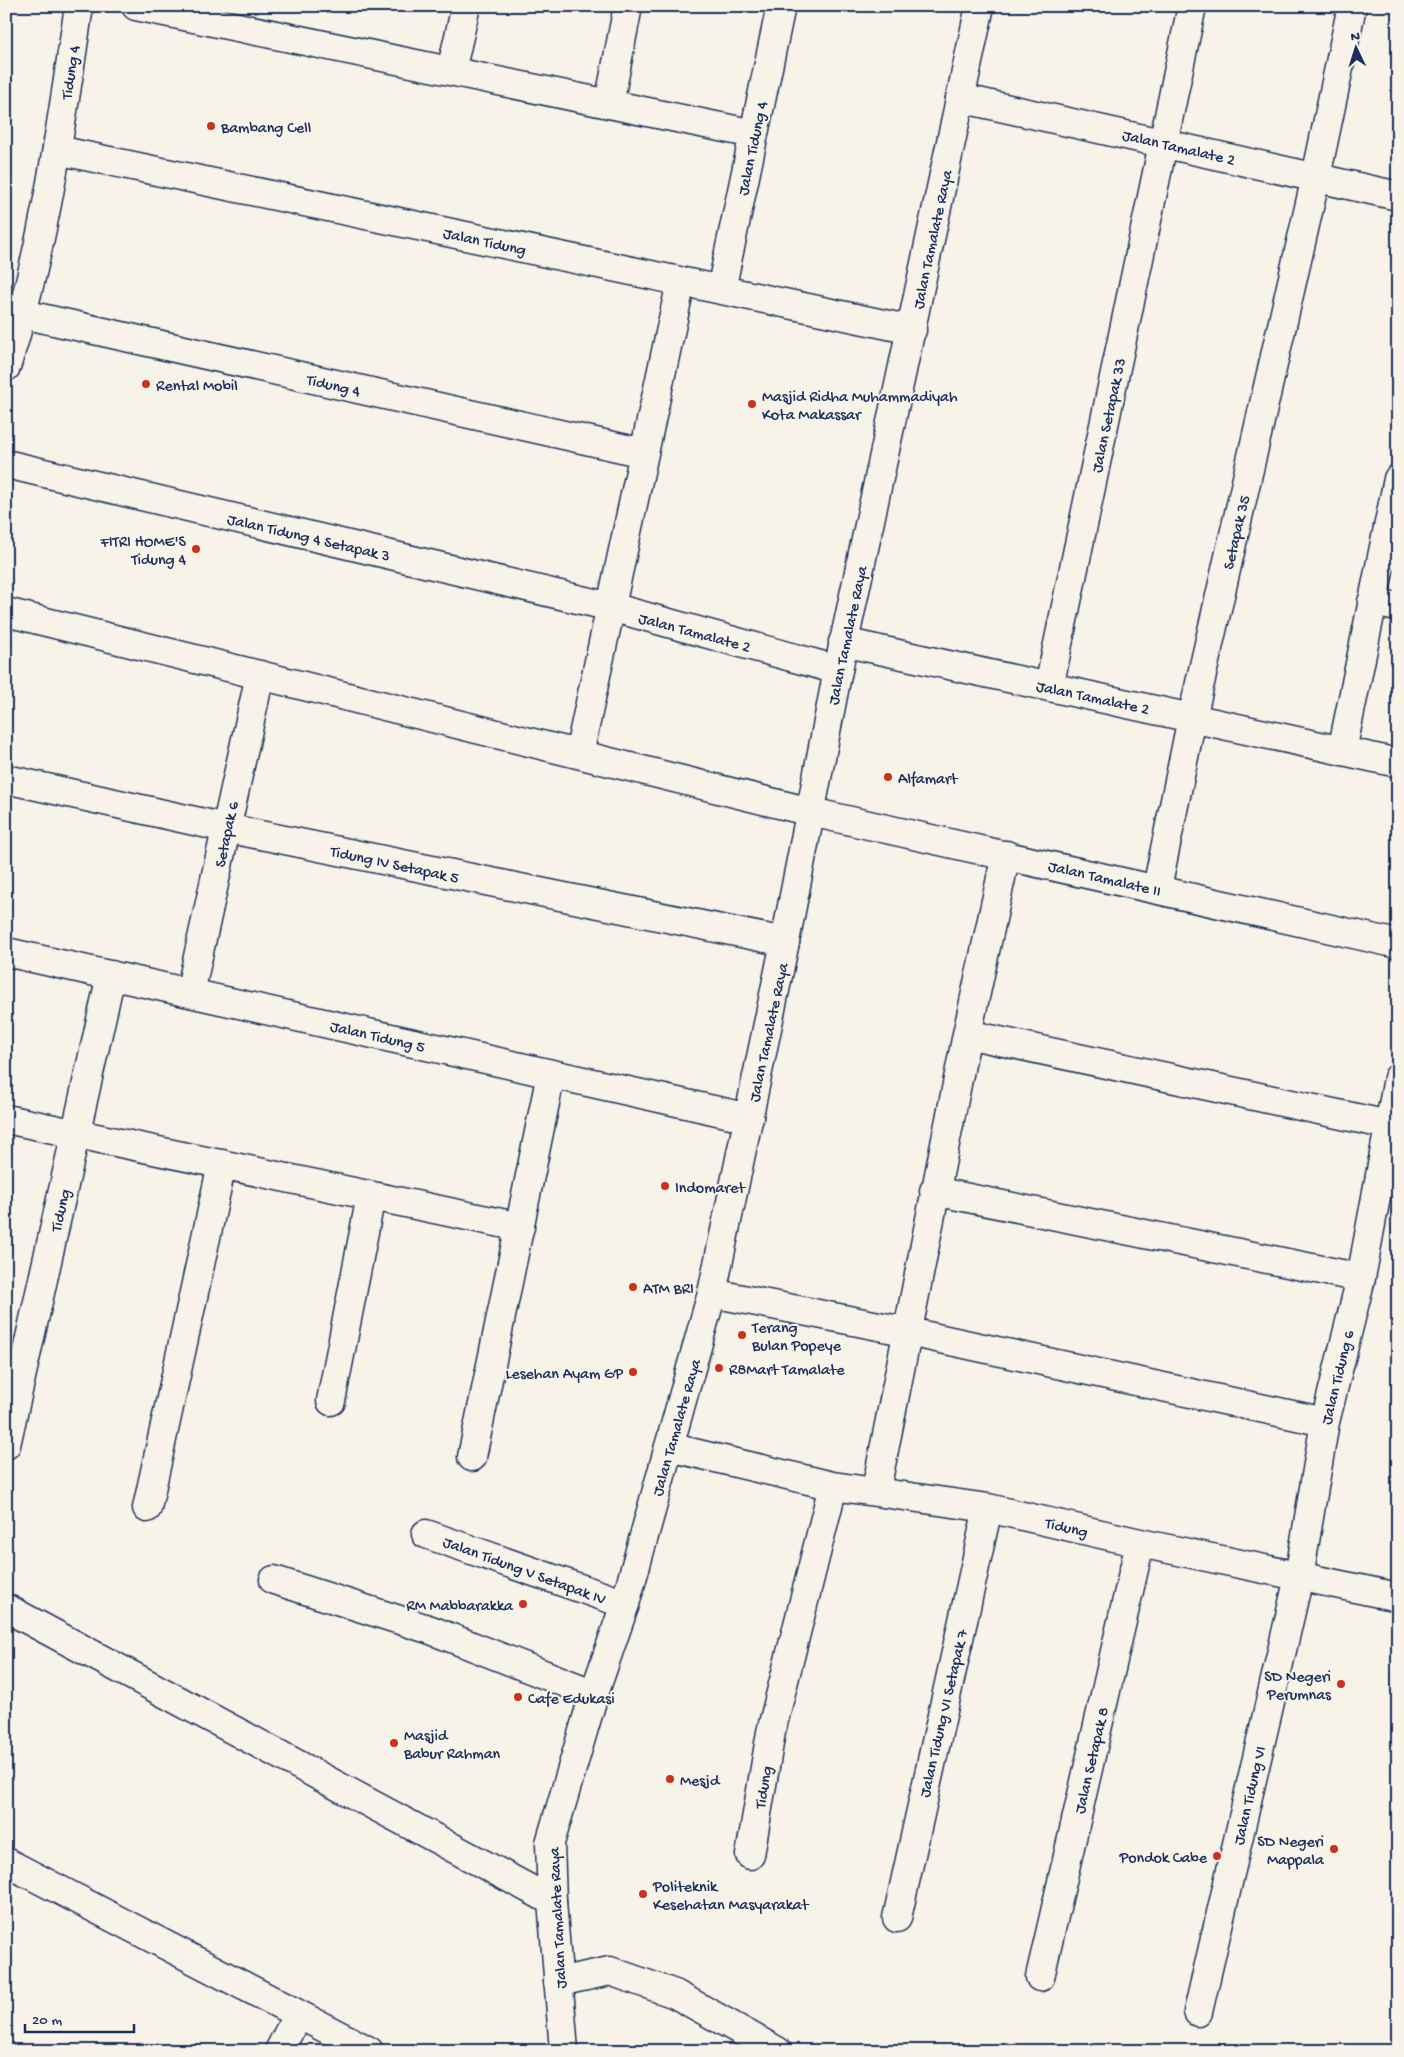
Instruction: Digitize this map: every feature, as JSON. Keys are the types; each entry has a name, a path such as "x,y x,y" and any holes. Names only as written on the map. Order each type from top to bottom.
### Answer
{"street":[{"name":"Tidung 4","path":"6,367 23,314 58,150 79,6"},
{"path":"136,6 754,134"},
{"path":"451,71 466,6"},
{"path":"609,104 628,6"},
{"name":"Jalan Tidung 4","path":"721,290 781,6"},
{"name":"Jalan Tamalate Raya","path":"564,2051 552,1901 550,1843 594,1694 625,1604 712,1293 785,942 838,670 980,6"},
{"name":"Jalan Setapak 33","path":"1049,687 1192,6"},
{"name":"Setapak 35","path":"1156,888 1192,718 1316,177 1352,6"},
{"name":"Jalan Tamalate 2","path":"960,98 1398,196"},
{"name":"Jalan Tidung","path":"58,150 912,330"},
{"path":"579,754 681,282"},
{"name":"Tidung 4","path":"23,314 644,453"},
{"name":"Jalan Tidung 4 Setapak 3","path":"6,464 611,607"},
{"path":"1342,751 1385,604 1398,479"},
{"name":"Jalan Tamalate 2","path":"611,607 838,670"},
{"name":"Jalan Tamalate II","path":"6,612 811,812 1156,888 1398,944"},
{"name":"Jalan Tamalate 2","path":"844,642 1398,763"},
{"name":"Setapak 6","path":"190,993 260,675"},
{"name":"Tidung IV Setapak 5","path":"6,779 226,828 785,942"},
{"path":"876,1490 909,1332 934,1191 1006,855"},
{"name":"Jalan Tidung 5","path":"6,952 749,1118"},
{"name":"Tidung","path":"6,1445 111,975"},
{"path":"967,1034 1393,1126"},
{"path":"472,1457 551,1074"},
{"name":"Jalan Tidung 6","path":"1298,1577 1325,1422 1361,1278 1393,1126 1398,1078"},
{"path":"6,1119 520,1227"},
{"path":"147,1508 222,1164"},
{"path":"934,1191 1361,1278"},
{"path":"331,1401 371,1196"},
{"path":"712,1293 909,1332 1325,1422"},
{"name":"Tidung","path":"669,1447 833,1486 876,1490 988,1508 1298,1577"},
{"name":"Tidung","path":"750,1855 771,1732 833,1486"},
{"name":"Jalan Tidung VI Setapak 7","path":"897,1918 988,1508"},
{"name":"Jalan Tidung V Setapak IV","path":"426,1534 625,1604"},
{"name":"Jalan Setapak 8","path":"1040,1977 1140,1543"},
{"path":"1298,1577 1398,1597"},
{"name":"Jalan Tidung VI","path":"1198,2012 1298,1577"},
{"path":"274,1580 431,1630 594,1694"},
{"path":"6,1608 552,1901"},
{"path":"6,1862 369,2051"},
{"path":"558,1982 610,1971 675,1994 777,2051"},
{"path":"279,2051 298,2014"}],"place":[{"name":"Bambang Cell","path":"211,126"},
{"name":"Rental Mobil","path":"146,384"},
{"name":"Masjid Ridha Muhammadiyah Kota Makassar","path":"752,404"},
{"name":"FITRI HOME'S Tidung 4","path":"196,549"},
{"name":"Alfamart","path":"888,777"},
{"name":"Indomaret","path":"665,1186"},
{"name":"ATM BRI","path":"633,1287"},
{"name":"Terang Bulan Popeye","path":"742,1335"},
{"name":"R8Mart Tamalate","path":"719,1368"},
{"name":"Lesehan Ayam GP","path":"633,1372"},
{"name":"RM Mabbarakka","path":"523,1604"},
{"name":"SD Negeri Perumnas","path":"1341,1684"},
{"name":"Cafe Edukasi","path":"518,1697"},
{"name":"Masjid Babur Rahman","path":"394,1743"},
{"name":"Mesjd","path":"670,1779"},
{"name":"SD Negeri Mappala","path":"1334,1849"},
{"name":"Pondok Cabe","path":"1217,1856"},
{"name":"Politeknik Kesehatan Masyarakat","path":"643,1894"}]}
